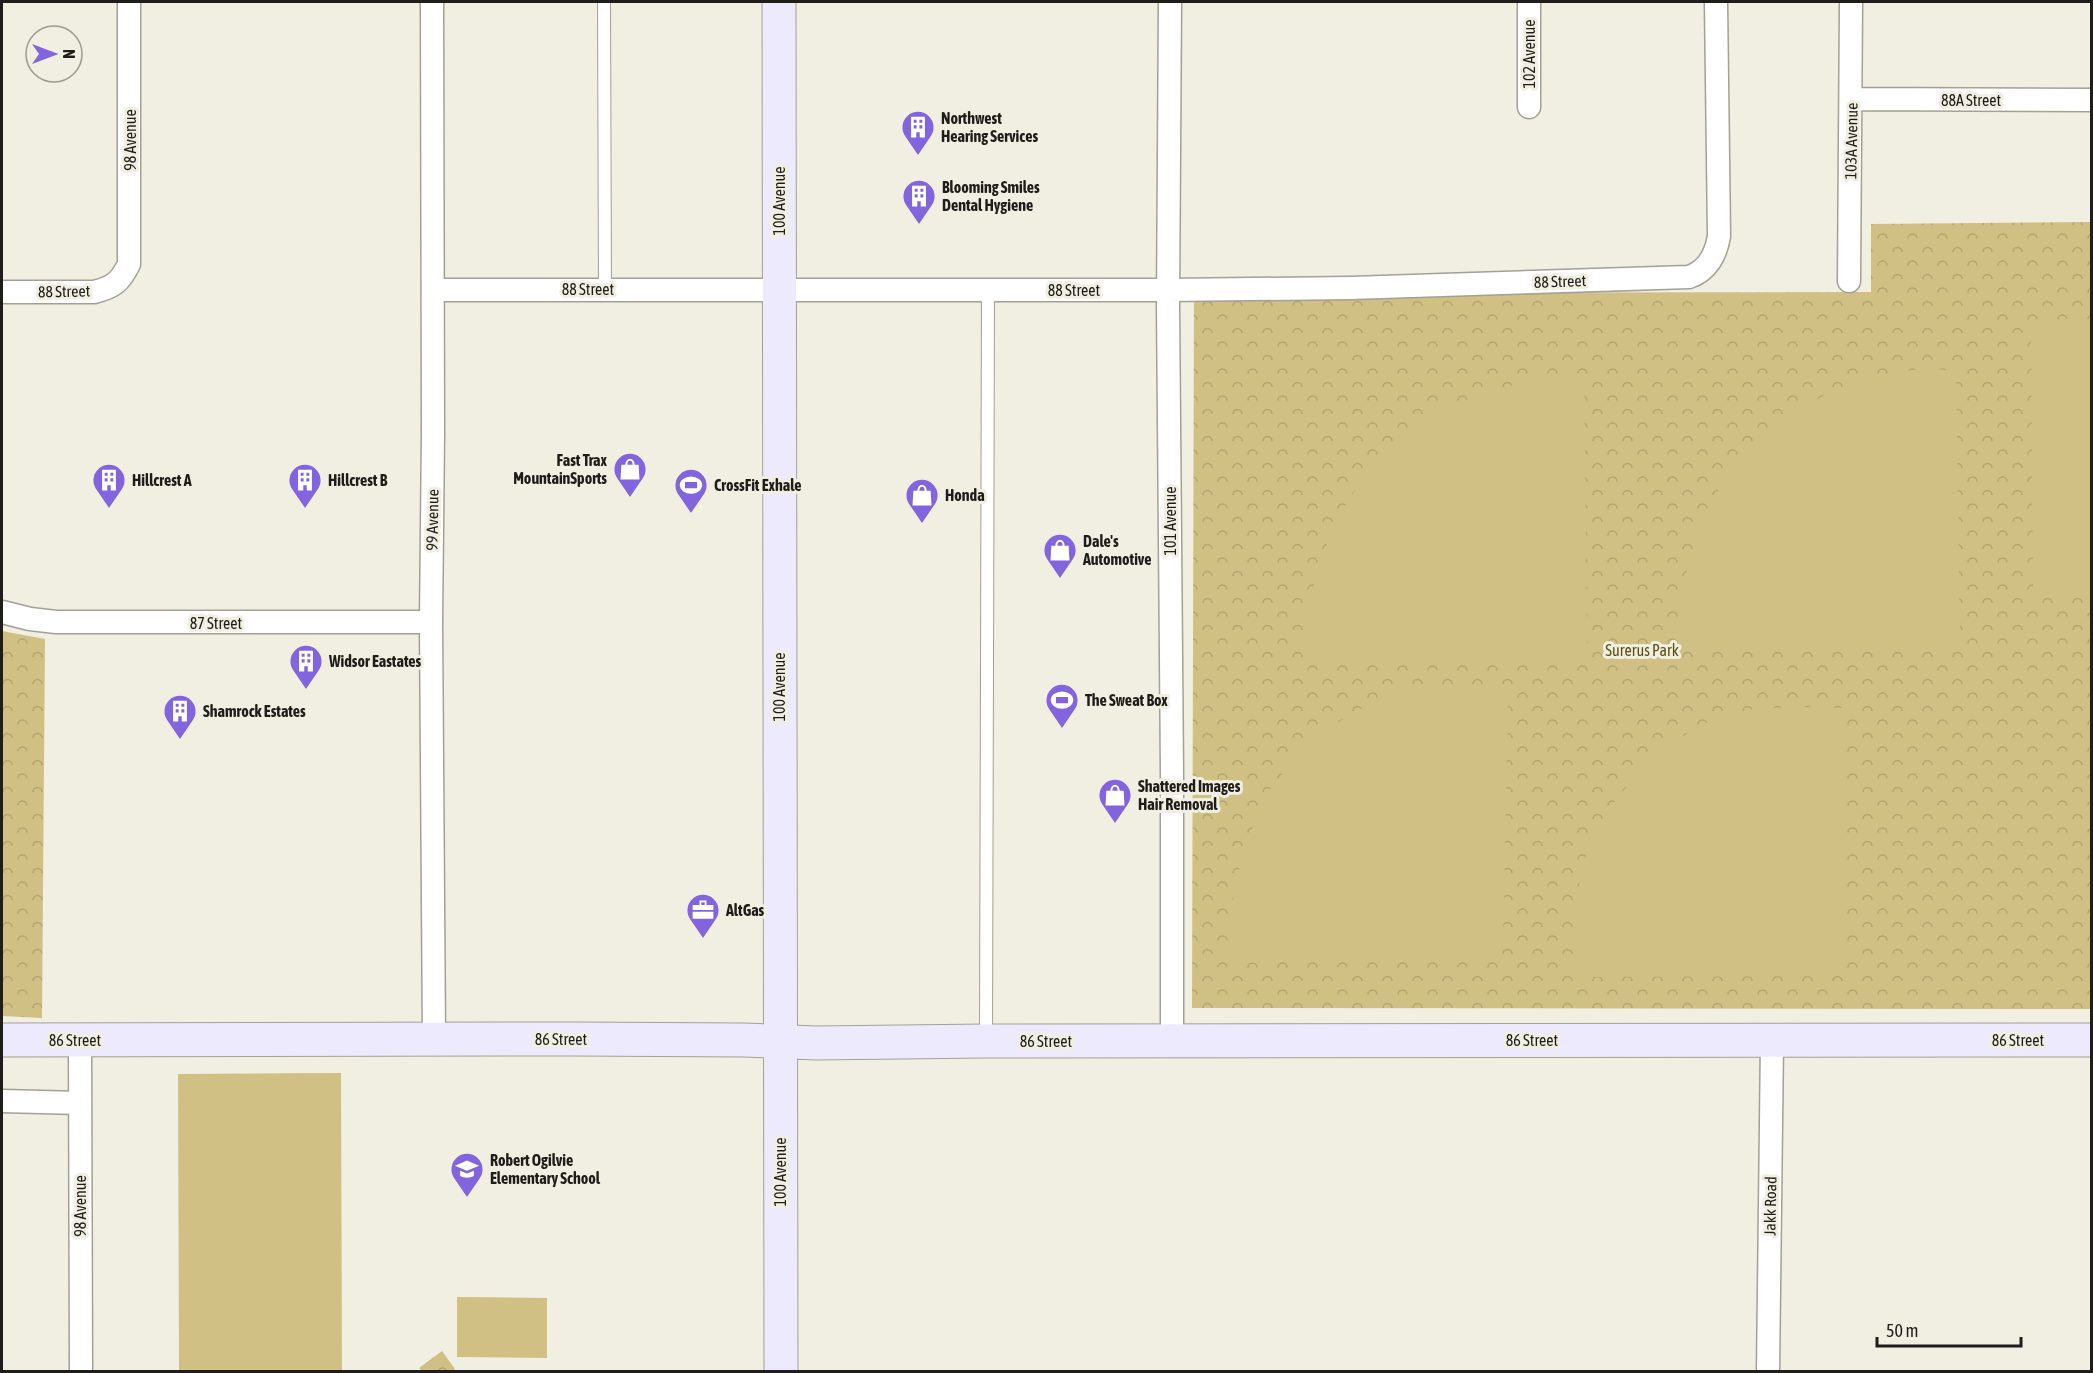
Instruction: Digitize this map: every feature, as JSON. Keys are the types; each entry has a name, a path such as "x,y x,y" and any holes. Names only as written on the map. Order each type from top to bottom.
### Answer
{"main road":[{"name":"100 Avenue","path":"779,2 781,1371"},
{"name":"86 Street","path":"2,1040 434,1039 780,1042 2091,1040"}],"street":[{"name":"98 Avenue","path":"122,277 129,264 130,241 129,2"},
{"name":"99 Avenue","path":"432,2 431,622 434,1039"},
{"name":"101 Avenue","path":"1170,2 1172,1041"},
{"name":"102 Avenue","path":"1528,2 1529,106"},
{"name":"88 Street","path":"433,290 1169,290 1351,288 1689,277 1697,274 1709,263 1718,246 1719,236 1716,2"},
{"name":"103A Avenue","path":"1849,281 1851,2"},
{"name":"88A Street","path":"1851,99 2091,100"},
{"name":"88 Street","path":"2,292 94,292 108,288 122,277"},
{"name":"87 Street","path":"2,612 56,622 431,622"},
{"name":"98 Avenue","path":"80,1040 81,1371"},
{"name":"Jakk Road","path":"1768,1371 1772,1040"},
{"path":"2,1101 80,1103"}],"lane":[{"path":"604,2 605,289"},
{"path":"986,1041 988,290"}],"green space":[{"name":"Surerus Park","path":"2091,222 2091,1009 1192,1008 1194,293 1871,292 1871,224"},
{"path":"2031,319 2091,319 2091,597 2033,597"},
{"path":"1921,369 1956,370 1960,634 1948,647 1679,648 1682,598 1697,534 1715,496 1744,458 1782,424 1822,397 1861,382"},
{"path":"1556,379 1584,381 1587,645 1574,659 1306,658 1307,613 1319,565 1336,520 1363,478 1394,445 1437,413 1473,397 1516,384"},
{"path":"2,631 45,639 42,1018 2,1016"},
{"path":"1465,687 1508,691 1503,947 1493,958 1227,963 1234,895 1246,845 1262,803 1290,764 1326,731 1368,705 1420,688"},
{"path":"1803,707 1846,708 1846,965 1835,976 1578,977 1576,916 1578,889 1592,840 1604,817 1621,793 1661,753 1680,738 1711,721 1742,711"},
{"path":"341,1073 342,1371 179,1371 178,1074"},
{"path":"457,1297 547,1298 547,1358 457,1357"},
{"path":"442,1351 455,1369 452,1371 422,1371 419,1368"}],"place":[{"name":"Northwest Hearing Services","path":"918,156"},
{"name":"Blooming Smiles Dental Hygiene","path":"919,225"},
{"name":"Fast Trax MountainSports","path":"630,498"},
{"name":"Hillcrest A","path":"109,509"},
{"name":"Hillcrest B","path":"305,509"},
{"name":"CrossFit Exhale","path":"691,514"},
{"name":"Honda","path":"922,524"},
{"name":"Dale's Automotive","path":"1060,579"},
{"name":"Widsor Eastates","path":"306,690"},
{"name":"The Sweat Box","path":"1062,729"},
{"name":"Shamrock Estates","path":"180,740"},
{"name":"Shattered Images Hair Removal","path":"1115,824"},
{"name":"AltGas","path":"703,939"},
{"name":"Robert Ogilvie Elementary School","path":"467,1198"}]}
